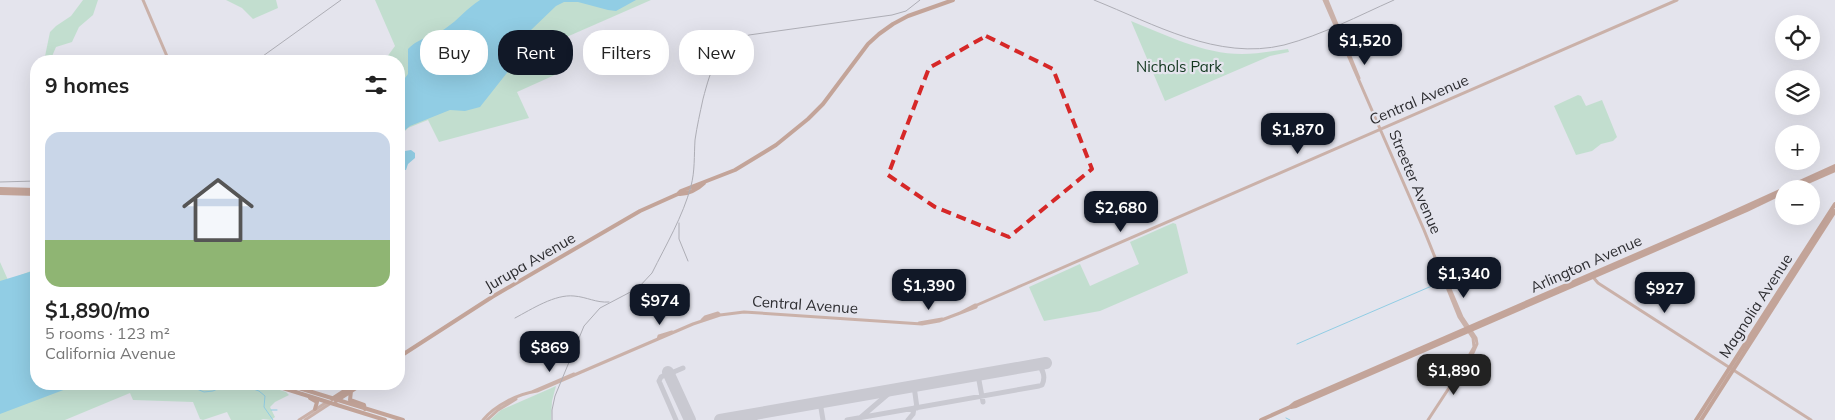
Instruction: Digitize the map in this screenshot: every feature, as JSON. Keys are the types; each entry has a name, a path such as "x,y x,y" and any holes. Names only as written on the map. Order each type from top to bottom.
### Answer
{"main road":[{"path":"143,0 166,55"},
{"name":"Jurupa Avenue","path":"405,353 492,297 640,211 678,194 701,187 704,183 746,164 789,136 823,104 868,44 886,28 908,16 953,0"},
{"name":"Streeter Avenue","path":"1326,0 1356,76 1359,78 1440,268 1469,329"},
{"name":"Central Avenue","path":"485,420 516,398 658,339 659,336 718,314 752,312 919,323 957,314 1678,0"},
{"name":"Arlington Avenue","path":"1810,180 1835,168"},
{"name":"Arlington Avenue","path":"1592,276 1835,168"},
{"path":"0,189 30,190"},
{"path":"0,193 30,194"},
{"name":"Arlington Avenue","path":"1261,420 1290,407 1294,403 1775,196"},
{"name":"Magnolia Avenue","path":"1701,420 1835,204"},
{"name":"Magnolia Avenue","path":"1696,420 1835,211"},
{"path":"1592,276 1598,283 1811,420"},
{"path":"1428,420 1474,347 1469,329"},
{"path":"290,390 403,420"},
{"path":"302,390 386,420"},
{"path":"302,420 347,390"},
{"path":"302,420 316,409 351,391"},
{"path":"351,391 349,395 350,400 364,405 365,409"},
{"path":"306,395 316,402 316,409"}],"highlighted area":[{"path":"986,36 1053,69 1092,169 1009,237 935,207 888,175 929,68"}],"green space":[{"path":"83,0 98,0 93,15 79,27 72,42 56,47 53,55 45,55 50,32 71,16"},
{"path":"226,0 276,0 278,8 253,19 242,8"},
{"path":"375,0 651,0 573,34 573,30 498,30 498,75 555,75 517,92 529,118 439,142 428,120 405,131 405,55 388,55 395,46"},
{"name":"Nichols Park","path":"1131,21 1185,43 1213,51 1248,54 1288,49 1289,52 1270,56 1165,101"},
{"path":"1578,95 1581,96 1586,106 1602,100 1617,137 1613,141 1601,144 1592,151 1576,155 1554,106"},
{"path":"1173,223 1176,224 1188,273 1100,311 1044,321 1029,287 1080,264 1090,286 1139,264 1130,242"},
{"path":"0,262 8,280 30,271 30,390 280,390 289,395 275,402 270,407 275,417 271,420 231,420 227,412 203,420 200,419 193,402 133,400 130,393 65,420 0,420"},
{"path":"556,386 552,401 551,420 490,420 501,410"}],"water":[{"path":"480,0 636,0 616,11 578,2 564,2 556,6 531,30 498,30 498,75 505,75 480,107 465,111 450,110 410,126 405,130 405,78 408,74 408,49 417,42 420,41 420,75 488,75 488,30 443,30"},
{"path":"411,150 415,153 415,158 408,164 406,170 405,170 405,151"},
{"path":"30,272 30,390 63,390 0,414 0,281"}],"waterway":[{"path":"1297,344 1441,282"},
{"path":"199,390 204,392 215,390"},
{"path":"256,390 265,396 264,407 273,420"},
{"path":"271,410 277,410"},
{"path":"1286,418 1290,420"}],"taxiway":[{"path":"847,420 1039,386 1042,385 1044,376 1037,364"},
{"path":"669,374 683,368"},
{"path":"669,373 661,377 659,381 676,420"},
{"path":"978,375 983,402"},
{"path":"914,386 917,408"},
{"path":"860,418 894,389"},
{"path":"820,402 823,420"},
{"path":"908,420 913,414 914,408"},
{"path":"754,414 755,420"}],"runway":[{"path":"720,420 1046,363"},
{"path":"668,372 690,420"}],"railway":[{"path":"264,55 341,0"},
{"path":"552,420 555,396 584,326 600,308 638,288 652,273 679,219 688,197 692,180 695,140 703,99 713,68 722,52 729,45 749,35 892,15 906,11 920,0"},
{"path":"1094,0 1187,37 1211,44 1259,49 1284,45 1312,36 1394,0"},
{"path":"0,182 30,181"},
{"path":"679,223 679,239 688,261"},
{"path":"515,318 559,297 579,297 609,302"}]}
